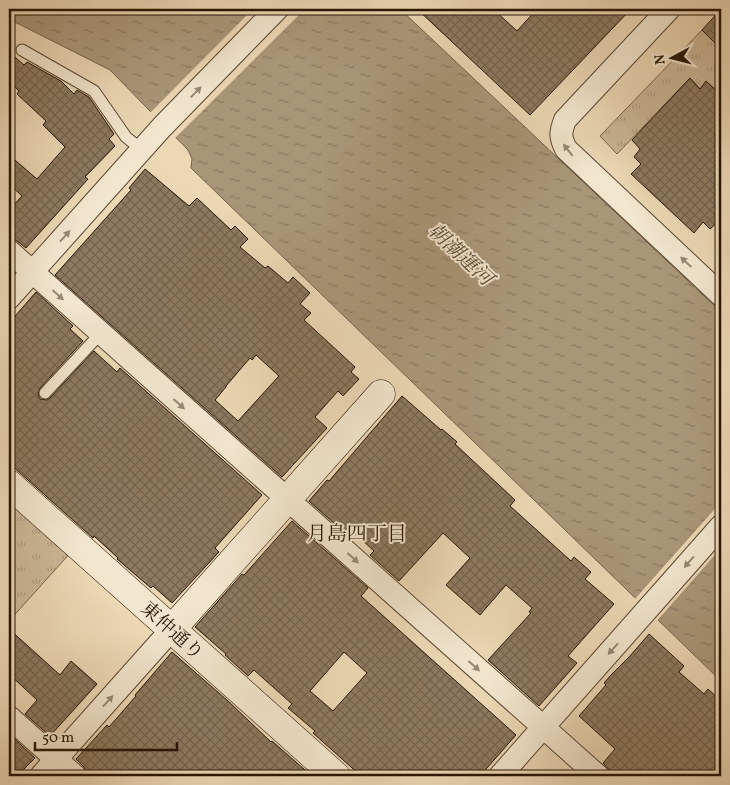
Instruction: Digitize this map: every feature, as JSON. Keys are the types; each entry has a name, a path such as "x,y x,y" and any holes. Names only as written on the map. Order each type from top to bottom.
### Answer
{"street":[{"path":"9,298 141,149 277,9"},
{"path":"669,9 565,120 561,131 561,140 566,149 721,295"},
{"path":"9,251 598,776"},
{"path":"41,776 381,394"},
{"name":"東仲通り","path":"9,484 336,776"},
{"path":"500,776 721,526"},
{"path":"9,717 75,776"}],"lane":[{"path":"22,50 94,91 126,137 141,149"},
{"path":"45,393 101,334"}],"green space":[{"path":"702,30 721,49 721,79 714,88 706,81 700,89 690,78 617,154 600,136"},
{"path":"9,494 72,551 9,621"}],"water":[{"name":"朝潮運河","path":"9,9 400,9 721,312 721,681 191,168 192,159 188,150 110,70 9,19"}],"pier":[{"path":"253,9 305,9 174,139 149,114"},
{"path":"721,502 721,548 656,622 634,600"}],"building":[{"path":"417,9 493,9 517,31 537,9 631,9 530,115"},
{"path":"721,9 721,49 702,30"},
{"path":"9,52 24,65 27,62 61,81 74,94 77,90 89,97 114,134 109,139 115,146 85,177 88,179 26,248 12,238 9,238 9,210 22,196 9,184 9,155 37,179 65,147 43,125 46,121 17,94 19,91 9,81"},
{"path":"690,78 700,89 706,81 721,96 721,219 710,229 703,222 694,233 631,174 641,164 634,157 640,149 632,140"},
{"path":"145,169 189,206 197,198 231,230 235,226 248,239 240,247 265,268 268,266 288,283 293,277 310,293 300,304 311,313 304,320 355,367 351,372 359,379 343,396 338,391 315,417 327,428 282,477 55,275 131,190 129,188","holes":["256,355 279,376 238,421 215,400 250,358 252,360"]},
{"path":"36,292 73,326 70,329 83,341 40,388 38,395 40,399 47,400 50,398 94,351 117,372 120,368 262,495 215,548 219,552 172,603 117,559 94,536 93,538 9,463 9,323"},
{"path":"402,396 457,442 455,444 515,500 510,506 571,561 574,557 591,572 585,579 614,604 568,656 577,663 539,706 488,660 531,613 529,612 532,608 506,585 480,615 446,585 470,558 443,533 399,581 370,555 374,551 348,527 344,532 309,501 327,480 329,481"},
{"path":"292,521 368,588 361,596 516,735 480,776 361,776 313,733 315,731 288,708 292,704 254,670 248,676 195,627 242,574 244,575","holes":["344,652 367,673 333,711 310,691"]},
{"path":"9,629 60,675 71,661 97,684 50,736 25,714 37,700 9,674"},
{"path":"649,634 684,666 679,672 704,694 708,689 721,701 721,776 611,776 610,771 603,763 615,749 579,716 606,685 604,683"},
{"path":"172,652 271,742 312,776 89,776 76,759 107,725 109,727"},
{"path":"9,734 35,758 17,776 9,776"}],"district":[{"name":"月島四丁目","path":"357,533"}]}
